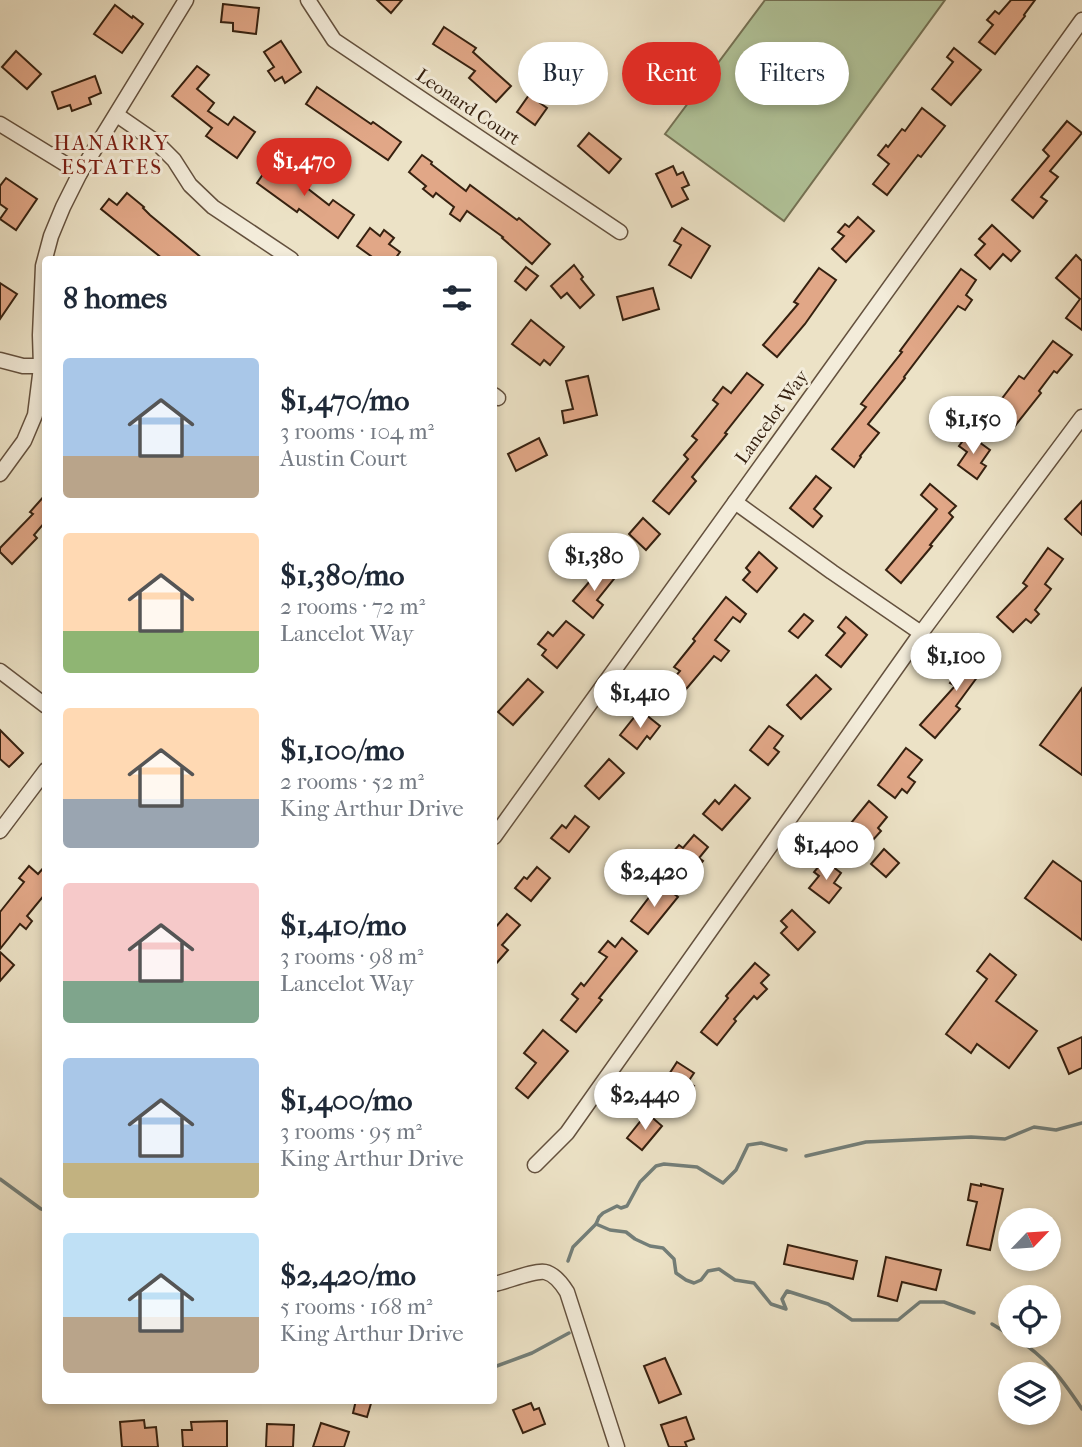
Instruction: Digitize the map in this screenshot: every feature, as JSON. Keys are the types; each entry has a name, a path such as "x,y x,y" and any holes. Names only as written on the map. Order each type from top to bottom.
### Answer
{"street":[{"path":"46,256 51,236 80,173 186,0"},
{"name":"Leonard Court","path":"308,0 334,40 620,232"},
{"name":"Lancelot Way","path":"497,833 1082,20"},
{"path":"117,115 156,142 174,160 190,185 213,207 286,256"},
{"path":"0,124 80,173"},
{"path":"42,289 42,356"},
{"path":"0,360 23,366 42,366"},
{"path":"0,474 24,441 36,415 42,373"},
{"path":"535,1165 567,1133 921,633 1082,417"},
{"path":"735,502 921,633"},
{"path":"0,671 42,703"},
{"path":"0,831 42,775"},
{"path":"497,1283 546,1272 562,1285 569,1298 617,1447"}],"green space":[{"path":"765,0 945,0 784,221 665,134 687,105 721,105 721,59"}],"building":[{"path":"377,0 402,0 391,13"},
{"path":"1011,0 1035,0 995,54 979,42 993,25 987,20 995,11 999,14"},
{"path":"223,4 259,8 256,34 233,31 233,23 221,22"},
{"path":"115,5 143,24 122,53 94,34"},
{"path":"444,27 476,48 473,52 511,86 496,102 469,78 475,71 433,44"},
{"path":"281,41 301,72 285,83 282,77 275,81 268,71 274,67 264,52"},
{"path":"954,48 981,70 951,105 932,89 953,62 947,57"},
{"path":"16,51 41,74 27,89 2,67"},
{"path":"197,66 209,75 197,89 214,103 208,111 228,125 234,117 255,132 237,158 206,136 212,128 172,96"},
{"path":"95,76 101,93 89,98 91,104 72,111 70,105 58,109 52,92"},
{"path":"317,87 401,142 388,160 306,104"},
{"path":"522,105 543,105 547,108 535,125 517,112"},
{"path":"922,108 945,126 887,195 873,184 889,164 878,155 902,129 905,131"},
{"path":"1067,121 1082,133 1050,171 1058,177 1041,197 1047,201 1033,218 1012,200 1049,156 1043,150"},
{"path":"589,133 621,159 609,173 578,146"},
{"path":"422,155 466,191 470,185 517,220 519,218 550,244 532,264 503,237 467,211 460,221 450,214 454,207 436,193 433,197 423,189 426,186 409,172"},
{"path":"274,158 309,185 307,188 329,205 333,200 354,215 338,238 257,183"},
{"path":"673,166 677,175 683,172 689,185 682,188 688,199 672,207 656,174"},
{"path":"6,178 37,199 16,230 0,219 7,209 0,204 0,186"},
{"path":"127,193 199,256 159,256 101,209 109,199 117,205"},
{"path":"858,217 874,231 846,262 832,249 844,236 838,232 845,224 849,227"},
{"path":"992,225 1020,251 1011,261 1003,254 990,269 975,255 985,244 979,239"},
{"path":"370,228 380,236 384,230 394,238 389,244 400,252 397,256 371,256 357,246"},
{"path":"682,228 710,246 691,278 669,265 681,245 674,241"},
{"path":"1076,255 1082,261 1082,330 1066,318 1080,299 1056,278"},
{"path":"574,265 594,295 580,308 567,293 561,298 551,286"},
{"path":"526,267 538,276 526,290 515,281"},
{"path":"819,268 836,280 805,324 777,357 763,345 798,304 794,302"},
{"path":"961,269 976,280 966,295 972,300 965,310 958,306 868,424 879,433 854,467 832,449 866,407 861,404"},
{"path":"0,283 17,294 0,319"},
{"path":"653,288 659,309 623,320 617,297"},
{"path":"531,320 564,347 550,365 544,360 540,365 512,344"},
{"path":"1053,341 1072,355 1057,373 1054,371 1039,391 1041,393 1015,426 994,409 1019,376 1024,379"},
{"path":"747,373 763,385 692,477 696,481 669,514 653,501 688,459 684,455 697,440 692,436 718,404 713,400 723,387 731,393"},
{"path":"588,376 597,415 564,423 562,411 573,409 566,381"},
{"path":"968,434 990,450 981,463 986,466 977,479 958,465 967,452 959,446"},
{"path":"539,438 547,455 516,471 508,454"},
{"path":"816,476 831,488 814,509 822,516 813,527 790,508"},
{"path":"930,484 956,506 949,513 953,517 901,583 886,570 937,509 921,495"},
{"path":"42,498 42,526 34,535 37,538 12,564 0,552 0,548 33,514 30,512"},
{"path":"1082,501 1082,535 1065,519"},
{"path":"643,518 660,534 646,550 629,534"},
{"path":"1048,548 1063,559 1045,584 1051,589 1035,610 1039,614 1031,623 1026,619 1013,632 997,617 1027,586 1023,583"},
{"path":"759,552 777,568 757,592 743,580 750,572 746,568"},
{"path":"601,568 614,579 597,600 603,605 593,618 573,601"},
{"path":"726,597 746,614 740,622 733,617 715,640 729,651 721,661 714,656 676,701 663,691 680,671 674,667"},
{"path":"804,614 813,621 798,638 789,631"},
{"path":"846,617 867,635 841,667 826,655 845,633 838,627"},
{"path":"566,621 584,635 557,668 542,655 546,650 538,644 548,632 553,636"},
{"path":"978,646 992,657 956,706 960,709 935,738 920,725 955,686 950,683"},
{"path":"816,675 831,689 801,719 787,705"},
{"path":"528,679 543,692 513,725 498,712"},
{"path":"1082,688 1082,775 1040,745"},
{"path":"640,710 660,726 650,739 647,736 637,749 620,735"},
{"path":"769,726 783,736 774,748 779,752 768,765 750,750"},
{"path":"0,730 23,753 9,767 0,759"},
{"path":"906,748 922,760 908,777 915,782 907,793 902,789 895,798 878,785"},
{"path":"609,759 624,773 599,799 585,786"},
{"path":"735,785 750,798 722,830 703,814 715,800 719,804"},
{"path":"869,801 887,817 878,828 881,831 873,840 868,836 858,847 842,834"},
{"path":"575,816 589,827 569,852 551,838 562,825 566,828"},
{"path":"694,835 708,847 699,858 703,861 693,873 671,854 679,845 683,848"},
{"path":"884,849 899,863 886,877 871,864"},
{"path":"824,860 841,873 834,883 841,888 829,903 809,888 819,876 814,872"},
{"path":"1053,861 1082,882 1082,940 1025,898"},
{"path":"29,866 38,874 42,870 42,898 27,916 32,921 26,929 20,924 0,949 0,912 24,882 19,878"},
{"path":"537,867 550,878 531,901 515,888"},
{"path":"660,883 678,897 648,934 631,921"},
{"path":"792,910 815,932 798,950 781,933 787,927 781,921"},
{"path":"507,914 520,925 502,945 508,950 497,963 497,926"},
{"path":"622,938 637,951 576,1032 561,1020 578,999 572,994 581,983 584,986 607,957 599,952 608,941 615,947"},
{"path":"0,952 14,965 0,981"},
{"path":"990,954 1016,975 996,1001 1037,1031 1009,1068 977,1044 971,1053 946,1034 987,979 977,971"},
{"path":"755,963 769,975 761,983 767,989 757,999 754,996 734,1019 736,1021 717,1045 701,1032 728,998 726,996"},
{"path":"543,1030 568,1051 528,1098 516,1088 536,1063 524,1053"},
{"path":"1082,1037 1082,1068 1069,1074 1058,1048"},
{"path":"677,1062 694,1073 688,1082 694,1086 675,1110 655,1096"},
{"path":"647,1113 662,1126 642,1150 627,1138"},
{"path":"971,1184 1003,1189 990,1250 967,1245 977,1202 968,1200"},
{"path":"788,1245 857,1261 853,1279 784,1264"},
{"path":"886,1257 941,1270 936,1290 902,1282 897,1301 878,1296"},
{"path":"665,1358 681,1394 659,1403 644,1366"},
{"path":"531,1403 534,1410 539,1408 545,1424 523,1433 513,1410"},
{"path":"355,1404 371,1404 367,1417 353,1413"},
{"path":"686,1417 694,1439 685,1442 687,1447 669,1447 661,1425"},
{"path":"144,1420 145,1428 156,1427 158,1447 122,1447 120,1422"},
{"path":"227,1421 227,1447 183,1447 182,1430 192,1430 191,1422"},
{"path":"321,1423 349,1432 344,1447 313,1447"},
{"path":"267,1424 294,1425 293,1447 266,1447"}],"waterway":[{"path":"806,1156 866,1142 971,1137 1005,1139 1034,1127 1056,1130 1082,1123"},
{"path":"568,1261 573,1247 596,1224 599,1217 617,1206 627,1206 640,1182 656,1166 664,1164 697,1167 723,1183 736,1170 748,1145 761,1143 786,1150"},
{"path":"0,1179 42,1209"},
{"path":"596,1224 610,1230 626,1232 650,1246 663,1248 674,1259 676,1273 686,1280 694,1283 701,1280 708,1271 719,1269 735,1280 754,1283 771,1304 786,1309 782,1299 787,1291 828,1304 852,1320 898,1320 920,1302 944,1302 974,1313"},
{"path":"992,1324 998,1328"},
{"path":"497,1366 532,1353 569,1333"},
{"path":"1029,1348 1051,1368 1082,1409"}],"district":[{"name":"HANARRY ESTATES","path":"112,155"}]}
